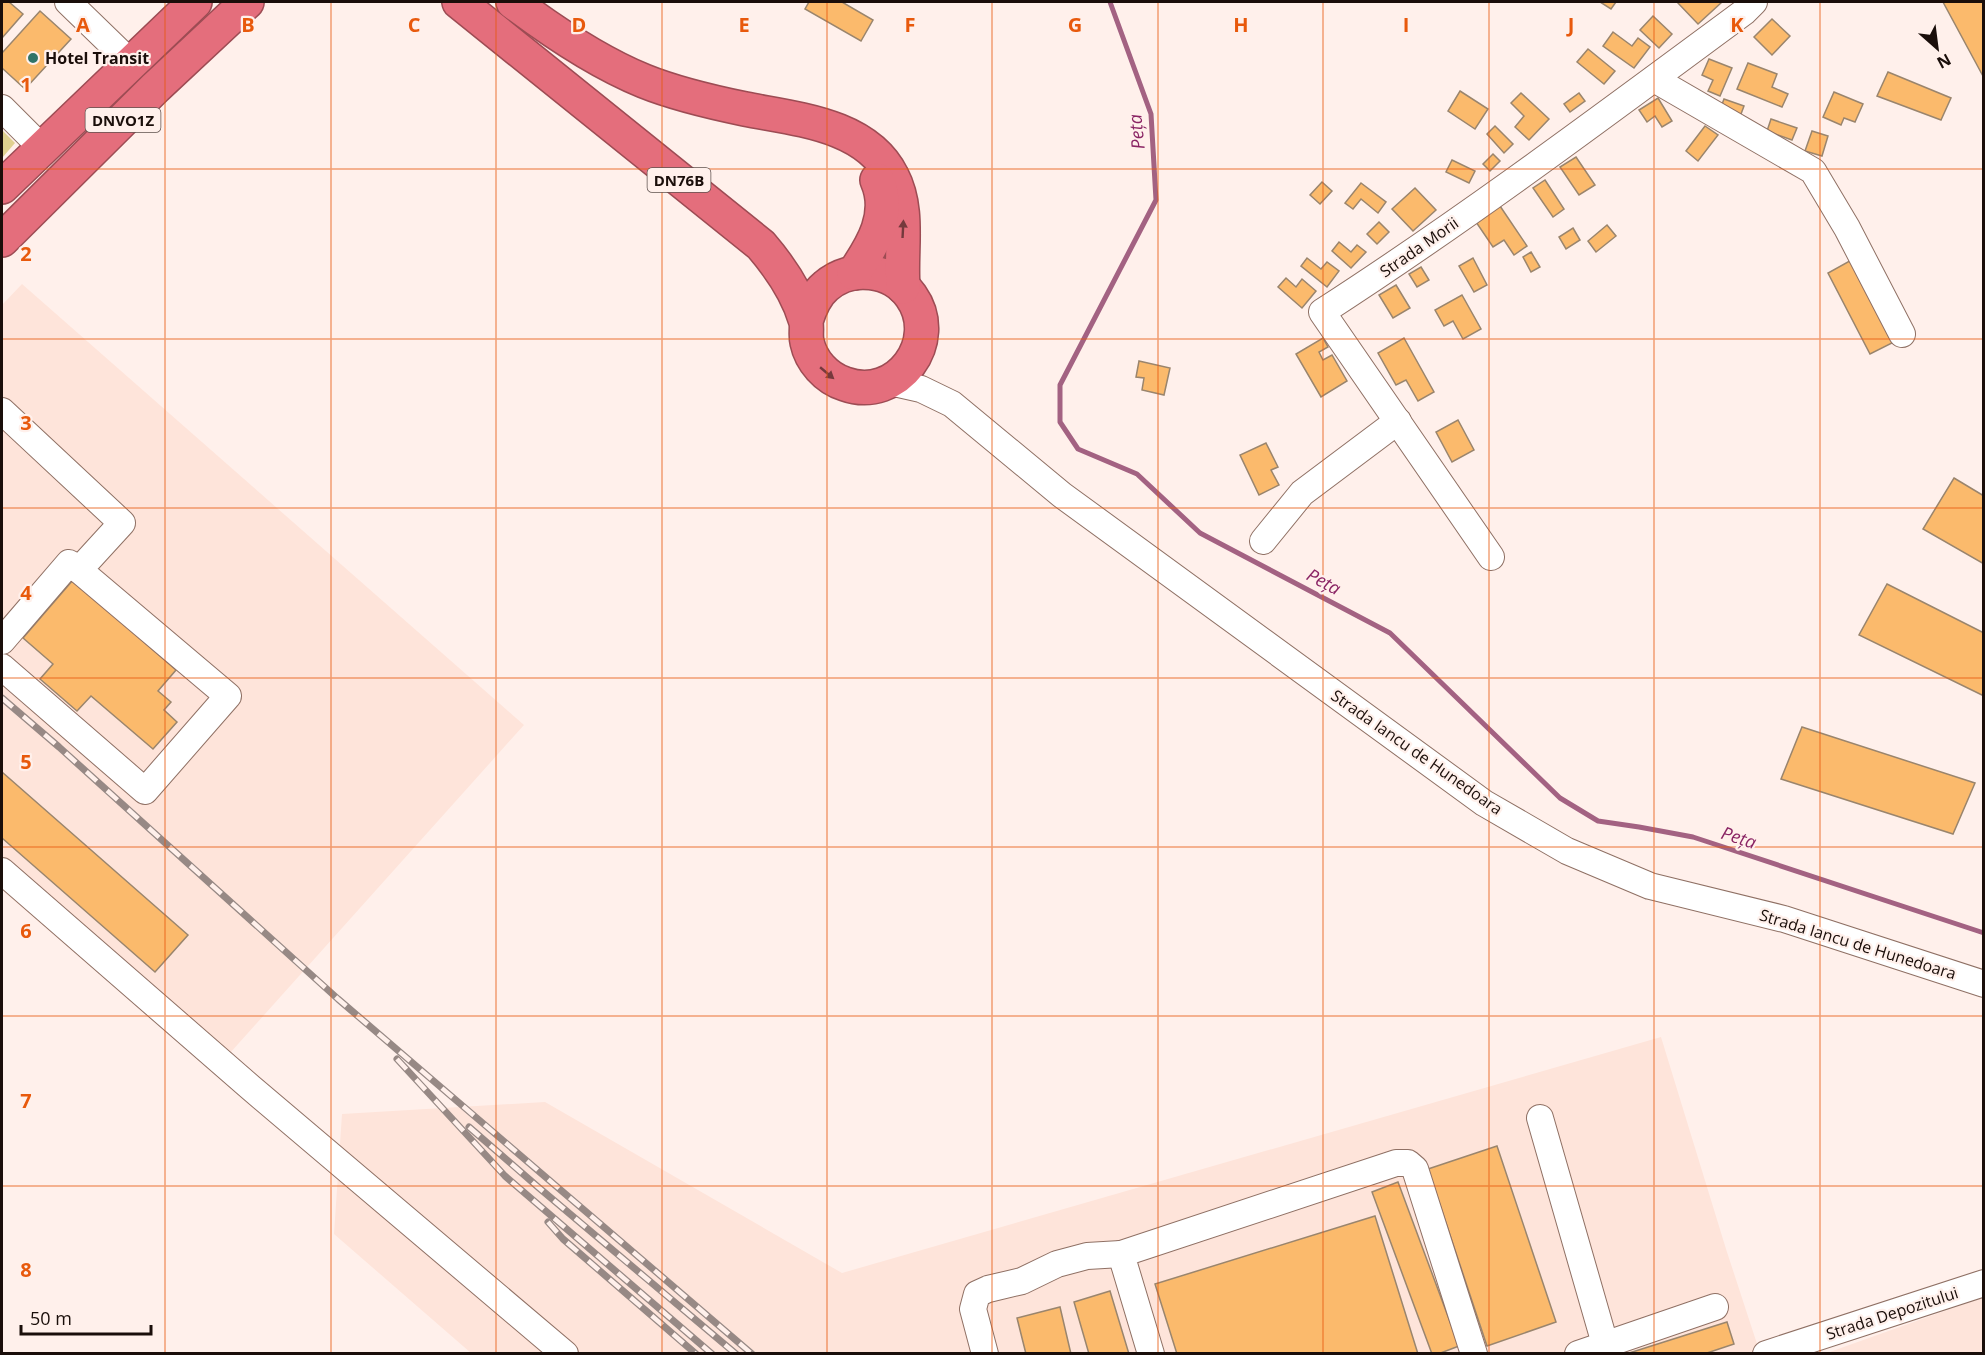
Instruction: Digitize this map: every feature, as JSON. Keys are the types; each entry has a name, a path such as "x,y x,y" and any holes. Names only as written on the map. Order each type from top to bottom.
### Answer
{"highway":[{"path":"2,187 195,2"},
{"name":"DNVO1Z","path":"2,216 218,2"},
{"name":"DNVO1Z","path":"2,240 247,2"},
{"path":"69,173 144,121 264,2"},
{"name":"DN76B","path":"459,2 761,245 783,274 806,321"},
{"path":"519,5 581,49 643,81 715,102 813,122 864,144 881,159 893,177 900,196 904,218 901,263 903,287"},
{"path":"844,276 872,272 889,277 903,287 917,306 921,317 921,340 918,351 907,369 890,381 875,387 859,388 844,384 827,375 814,360 807,341 806,321 819,293 844,276 876,237 881,222 880,187 866,157 848,136"},
{"name":"DN76B","path":"761,245 844,276"}],"street":[{"path":"68,2 131,63"},
{"name":"Strada Morii","path":"1491,557 1322,312 1406,256 1654,79 1744,12 1754,2"},
{"path":"1654,79 1813,171 1847,228 1902,334"},
{"path":"2,108 42,148"},
{"name":"Strada Iancu de Hunedoara","path":"918,351 952,404"},
{"name":"Strada Iancu de Hunedoara","path":"890,381 921,389 952,404 1062,495 1465,789 1567,851 1650,886 1784,919 1983,984"},
{"path":"2,411 122,523 79,570"},
{"path":"1263,541 1302,493 1398,421"},
{"path":"2,640 69,563 228,696 145,791 2,667"},
{"path":"2,871 250,1087 565,1353"},
{"path":"1540,1118 1605,1344"},
{"path":"985,1353 973,1309 977,1294 988,1288 1022,1281 1057,1264 1087,1256 1121,1254 1396,1163 1408,1163 1415,1169 1474,1353"},
{"path":"1121,1254 1151,1353"},
{"name":"Strada Depozitului","path":"1766,1353 1983,1283"},
{"path":"1578,1353 1715,1307"}],"shaded area":[{"path":"2,130 15,143 2,158"},
{"path":"22,284 524,725 213,1072 2,890 2,305"},
{"path":"1661,1037 1760,1353 471,1353 334,1234 342,1114 545,1102 842,1273"},
{"path":"1983,1298 1983,1353 1827,1353 1950,1309"}],"building":[{"path":"2,2 9,2 23,14 2,38"},
{"path":"809,2 842,2 873,20 861,41 805,9"},
{"path":"1600,2 1616,2 1611,9"},
{"path":"1677,2 1722,2 1698,24"},
{"path":"1943,2 1982,2 1984,4 1984,78"},
{"path":"40,11 71,39 25,89 2,68 2,53"},
{"path":"1653,16 1672,34 1659,48 1640,30"},
{"path":"1772,19 1790,36 1772,55 1754,37"},
{"path":"1613,32 1632,46 1638,38 1650,47 1634,68 1603,46"},
{"path":"1588,49 1615,71 1604,84 1577,62"},
{"path":"1709,59 1732,68 1720,96 1708,91 1713,80 1702,75"},
{"path":"1748,63 1777,74 1772,87 1788,94 1782,107 1737,89"},
{"path":"1888,72 1951,98 1941,120 1877,96"},
{"path":"1460,91 1488,109 1475,129 1448,111"},
{"path":"1834,92 1863,104 1855,122 1844,118 1841,125 1823,117"},
{"path":"1521,93 1549,119 1529,140 1515,127 1524,116 1511,103"},
{"path":"1579,93 1585,101 1570,112 1564,104"},
{"path":"1658,98 1672,121 1662,127 1655,116 1647,122 1639,110"},
{"path":"1724,99 1744,106 1738,122 1718,115"},
{"path":"1771,119 1797,128 1792,140 1767,131"},
{"path":"1495,126 1513,144 1504,153 1487,134"},
{"path":"1705,126 1718,135 1698,161 1686,151"},
{"path":"1812,131 1828,136 1822,156 1805,151"},
{"path":"1493,154 1500,161 1490,171 1483,164"},
{"path":"1576,157 1595,185 1579,195 1560,167"},
{"path":"1452,160 1475,171 1469,183 1446,172"},
{"path":"1545,180 1564,209 1553,217 1533,188"},
{"path":"1322,182 1332,191 1320,204 1310,195"},
{"path":"1361,183 1386,202 1378,213 1361,199 1353,209 1345,203"},
{"path":"1415,188 1436,210 1413,231 1392,209"},
{"path":"1500,206 1527,246 1514,255 1504,240 1493,247 1476,222"},
{"path":"1379,222 1389,232 1377,244 1367,234"},
{"path":"1607,225 1616,236 1596,252 1588,241"},
{"path":"1573,228 1580,240 1566,249 1559,237"},
{"path":"1339,242 1351,252 1357,245 1366,252 1351,268 1332,251"},
{"path":"1531,252 1540,267 1531,272 1523,257"},
{"path":"1307,258 1321,269 1327,262 1339,271 1327,287 1301,266"},
{"path":"1473,258 1487,285 1474,292 1459,266"},
{"path":"1855,258 1898,340 1870,354 1828,273"},
{"path":"1421,267 1429,280 1417,287 1409,274"},
{"path":"1286,278 1296,287 1302,279 1316,291 1302,308 1278,287"},
{"path":"1396,285 1410,308 1393,318 1379,295"},
{"path":"1462,295 1481,329 1463,339 1453,321 1444,326 1435,310"},
{"path":"1323,338 1328,347 1319,352 1323,360 1332,355 1347,381 1321,397 1296,354"},
{"path":"1404,338 1434,392 1418,401 1406,380 1396,385 1378,353"},
{"path":"1139,361 1170,368 1164,395 1142,390 1144,378 1136,377"},
{"path":"1458,420 1474,450 1452,462 1436,432"},
{"path":"1266,443 1278,467 1271,470 1279,485 1259,495 1240,455"},
{"path":"1954,478 1984,496 1984,564 1923,529"},
{"path":"73,580 176,670 158,691 171,702 164,710 177,722 153,749 91,696 77,711 40,679 53,664 23,638"},
{"path":"1887,584 1984,633 1984,696 1859,635"},
{"path":"1802,727 1975,783 1953,834 1781,779"},
{"path":"2,772 188,935 155,972 2,838"},
{"path":"1497,1146 1556,1322 1487,1346 1428,1169"},
{"path":"1398,1182 1459,1346 1438,1354 1432,1354 1372,1192"},
{"path":"1375,1216 1418,1354 1177,1354 1155,1284"},
{"path":"1110,1291 1129,1354 1089,1354 1074,1302"},
{"path":"1060,1307 1071,1354 1026,1354 1017,1318"},
{"path":"1727,1322 1734,1344 1704,1354 1626,1354"}],"waterway":[{"name":"Peța","path":"1110,2 1151,114 1156,200 1060,385 1060,422 1078,449 1137,474 1200,533 1390,633 1560,798 1598,821 1693,837 1984,933"}],"railway":[{"path":"2,698 338,999 752,1354"},
{"path":"397,1059 505,1176 712,1354"},
{"path":"469,1127 736,1354"},
{"path":"548,1222 563,1239 696,1354"}],"place":[{"name":"Hotel Transit","path":"33,58"}]}
